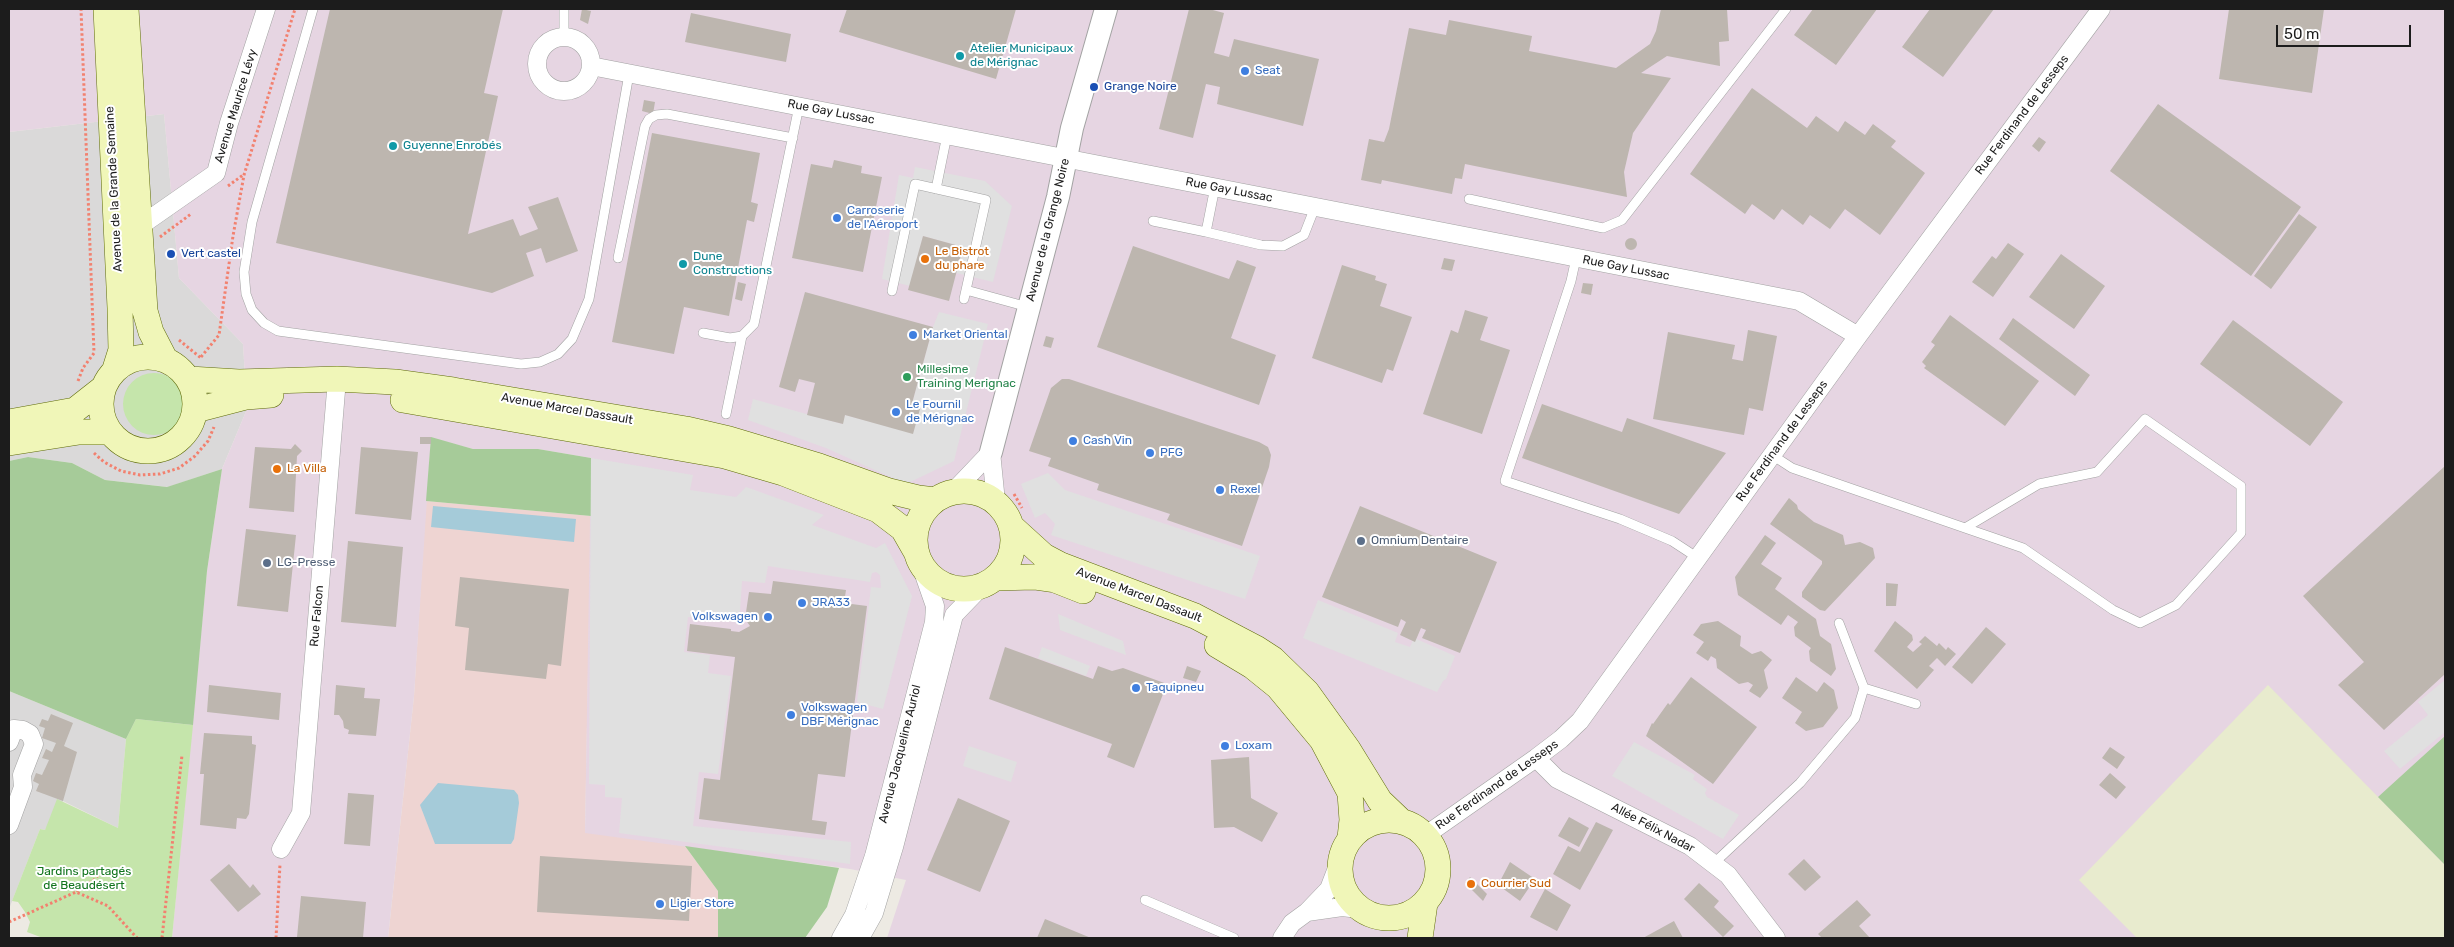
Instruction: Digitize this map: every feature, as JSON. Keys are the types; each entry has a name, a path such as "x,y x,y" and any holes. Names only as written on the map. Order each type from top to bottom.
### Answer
{"main road":[{"name":"Avenue de la Grande Semaine","path":"106,9 121,350 109,379"},
{"name":"Avenue de la Grande Semaine","path":"126,9 145,311 151,332 165,359"},
{"path":"9,443 77,421 109,379 126,362 139,357 152,356 165,359"},
{"name":"Avenue Marcel Dassault","path":"165,359 179,367 209,398 395,382 686,429 776,452 889,491 918,498 944,496"},
{"path":"109,379 100,403 103,418 110,432 121,443 136,450 152,451 168,447 181,438 209,398"},
{"name":"Avenue Marcel Dassault","path":"336,387 725,456 783,473 878,510 903,529 918,558"},
{"path":"9,422 77,421 110,432"},
{"path":"968,491 983,494 996,502 1005,513 1018,518 1011,554 1005,568 989,582 965,590 948,587 933,579 918,558 914,536 924,510 944,496 968,491"},
{"name":"Avenue Marcel Dassault","path":"1018,518 1044,556 1060,565 1195,616 1273,659 1317,705 1348,749 1380,801 1401,821"},
{"name":"Avenue Marcel Dassault","path":"989,582 1014,576 1055,580 1191,632 1223,648 1252,666 1278,687 1300,712 1322,740 1342,775 1350,793 1352,820 1350,838"},
{"path":"1363,911 1382,918 1398,918 1413,913 1425,903 1434,891 1438,877 1438,862 1434,848 1426,835 1419,829 1401,821 1387,819 1373,822 1360,828 1350,838 1343,850 1339,863 1343,888 1363,911 1384,931 1387,938"},
{"path":"1420,938 1425,903"}],"street":[{"name":"Avenue Maurice Lévy","path":"140,226 216,173 229,124 266,9"},
{"name":"Avenue de la Grange Noire","path":"996,502 991,459 1067,159 1072,128 1106,9"},
{"name":"Rue Ferdinand de Lesseps","path":"1426,835 1536,758 1561,739 1580,721 1858,336 2102,9"},
{"path":"564,38 580,43 587,50 591,66 584,82 569,91 552,88 545,83 538,67 542,50 548,44 564,38"},
{"name":"Rue Gay Lussac","path":"591,66 1799,301 1858,336"},
{"name":"Rue Falcon","path":"281,849 301,812 336,387"},
{"name":"Avenue de la Grange Noire","path":"944,496 991,459"},
{"name":"Avenue Jacqueline Auriol","path":"841,938 854,915 874,856 934,622 935,606 918,558"},
{"name":"Avenue Jacqueline Auriol","path":"860,938 874,913 894,847 954,614 989,582"},
{"path":"9,742 14,729 23,730 30,734 34,744 16,773 23,787 9,825"},
{"name":"Allée Félix Nadar","path":"1536,758 1557,779 1690,846 1728,875 1776,938"},
{"path":"1282,938 1292,923 1307,912 1329,889 1339,863"},
{"path":"1307,912 1332,908 1363,911"}],"lane":[{"path":"313,9 252,222 244,272 246,294 252,310 264,323 278,331 520,364 540,362 558,354 572,339 589,299 629,74"},
{"path":"564,9 564,38"},
{"path":"1469,199 1603,228 1622,220 1786,9"},
{"path":"703,333 730,338 742,336 749,331 756,317 800,106"},
{"path":"618,258 645,126 650,119 656,115 667,114 793,138"},
{"path":"936,189 947,134"},
{"path":"892,291 915,184 986,200 965,294 1029,308"},
{"path":"1206,232 1215,188"},
{"path":"1153,221 1260,245 1283,246 1304,235 1315,207"},
{"path":"1576,258 1571,281 1505,480 1620,519 1672,541 1698,558"},
{"path":"726,414 742,336"},
{"path":"1772,455 1792,468 1965,528 2023,548 2114,610 2140,623 2176,605 2241,533 2241,486 2145,419 2097,472 2039,484 1965,528"},
{"path":"1714,864 1800,783 1855,718 1864,688 1839,623"},
{"path":"1864,688 1916,704"},
{"path":"1145,900 1234,938"}],"path":[{"path":"81,9 94,354"},
{"path":"120,337 94,354 83,368 76,384 74,402 77,421 89,448 104,462 121,471 140,476 160,474 179,468 195,456 208,441 216,423 201,357 187,344 170,336 151,332"},
{"path":"991,459 1004,477 1018,518"},
{"path":"162,938 182,755"},
{"path":"276,938 281,849"},
{"path":"9,922 76,892 94,880 99,874"},
{"path":"76,892 108,906 137,938"}],"shaded area":[{"path":"9,9 2445,9 2445,938 887,938 906,880 850,869 585,833 591,458 538,449 473,449 431,438 414,696 388,938 172,938 207,571 222,469 247,409 243,344 179,278 164,114 9,132"},
{"path":"164,114 179,278 243,344 247,409 222,469 168,487 105,480 72,463 28,457 9,461 9,132"},
{"path":"915,167 985,181 1012,206 993,282 956,273 963,247 923,236 910,286 882,279 899,175 913,178"},
{"path":"939,312 988,324 954,461 906,484 826,448 748,420 753,399 842,424 845,415 913,433 911,407 933,327"},
{"path":"591,458 693,475 690,490 736,497 746,487 824,515 812,525 876,548 885,543 912,596 883,709 857,702 871,587 881,588 880,575 876,572 872,573 870,582 768,566 765,583 742,581 740,611 730,621 688,617 684,652 710,655 708,673 731,676 718,774 699,772 693,826 851,842 850,864 619,833 622,798 605,797 605,785 589,784"},
{"path":"1048,473 1065,490 1260,556 1245,599 1051,535 1055,524 1045,513 1035,518 1021,484"},
{"path":"426,501 591,516 585,832 685,846 718,891 718,938 388,938 414,696"},
{"path":"1318,600 1398,633 1395,642 1410,647 1414,638 1455,656 1446,679 1437,692 1303,638"},
{"path":"1058,614 1123,641 1126,655 1060,630"},
{"path":"1042,647 1090,666 1086,676 1038,658"},
{"path":"2445,680 2445,732 2400,769 2384,751 2428,715 2418,702"},
{"path":"9,691 126,739 118,828 63,801 45,830 40,829 9,909"},
{"path":"1634,742 1695,775 1693,779 1707,789 1705,793 1707,797 1739,815 1723,839 1612,776"},
{"path":"969,746 1017,762 1011,782 963,766"}],"green space":[{"path":"148,373 160,373 176,382 183,392 185,404 183,416 176,426 160,435 148,435 137,430 128,421 123,410 123,398 128,387 137,378"},
{"path":"431,437 473,449 538,449 591,458 591,516 426,501"},
{"path":"28,457 72,463 105,480 167,487 222,469 207,571 193,725 136,719 126,739 9,691 9,461"},
{"path":"2268,685 2445,865 2445,938 2137,938 2079,880"},
{"name":"Jardins partagés de Beaudésert","path":"136,719 193,725 172,938 43,938 27,932 30,922 18,902 12,901 40,829 45,830 57,799 118,828 126,739"},
{"path":"2445,736 2445,865 2378,797"},
{"path":"685,846 839,868 827,907 805,938 718,938 718,891"}],"water":[{"path":"433,506 576,519 574,542 431,527"},
{"path":"438,783 514,790 518,795 519,803 514,839 511,844 435,844 420,805"}],"building":[{"name":"Guyenne Enrobés","path":"330,9 503,9 484,93 498,96 468,234 513,219 520,236 538,229 528,207 558,197 578,251 546,263 541,248 526,253 534,276 492,293 276,243"},
{"path":"582,9 591,11 588,24 580,20"},
{"name":"Atelier Municipaux de Mérignac","path":"847,9 1016,9 996,79 839,32"},
{"name":"Seat","path":"1189,9 1209,9 1224,13 1214,53 1229,57 1234,39 1319,59 1303,126 1217,104 1220,87 1206,84 1193,138 1159,129"},
{"path":"1661,9 1727,9 1729,41 1719,42 1720,66 1667,56 1641,73 1671,78 1633,133 1624,172 1627,197 1465,164 1462,179 1455,178 1452,194 1382,180 1381,184 1361,180 1369,139 1384,142 1389,129 1409,28 1446,35 1449,20 1532,36 1529,51 1616,68 1650,44 1656,31"},
{"path":"1813,9 1877,9 1836,65 1794,35"},
{"path":"1930,9 1994,9 1943,77 1902,47"},
{"path":"2229,9 2324,9 2312,93 2219,79"},
{"path":"691,13 791,34 786,62 685,42"},
{"path":"1752,88 1807,128 1816,116 1838,132 1845,121 1865,135 1873,124 1896,141 1891,147 1925,173 1880,235 1845,209 1830,229 1810,215 1803,225 1782,209 1774,220 1752,204 1745,214 1690,174"},
{"path":"644,100 655,102 653,114 642,111"},
{"path":"2158,104 2301,207 2251,276 2110,171"},
{"name":"Dune Constructions","path":"652,133 760,153 751,202 758,204 754,222 747,220 729,316 684,307 674,354 612,342"},
{"path":"2039,137 2046,142 2039,152 2032,146"},
{"name":"Carroserie de l'Aéroport","path":"834,160 862,166 861,173 882,177 863,272 792,258 811,164 832,168"},
{"path":"2299,214 2317,227 2271,289 2254,276"},
{"path":"923,236 963,247 949,301 908,290"},
{"path":"1631,238 1637,244 1631,250 1625,244"},
{"path":"2008,243 2024,254 1993,297 1972,282 1992,256 1996,259"},
{"path":"1133,246 1229,279 1237,260 1256,267 1231,338 1276,355 1259,405 1097,347"},
{"path":"2061,254 2105,286 2074,329 2029,297"},
{"path":"1444,258 1455,260 1452,271 1441,269"},
{"path":"1342,265 1376,276 1375,280 1387,284 1380,306 1412,317 1393,371 1387,369 1382,383 1312,358"},
{"path":"738,282 746,284 742,301 735,299"},
{"path":"1583,283 1593,284 1591,295 1581,293"},
{"path":"805,292 933,327 911,407 920,409 913,434 845,415 843,424 807,415 815,383 799,379 795,392 779,387"},
{"path":"1465,310 1488,317 1480,340 1510,350 1482,434 1423,414 1451,330 1458,333"},
{"path":"1950,315 2039,381 2005,426 1924,368 1926,366 1922,362 1935,345 1931,342"},
{"path":"2013,318 2090,375 2075,396 1999,339"},
{"path":"2233,320 2343,402 2310,446 2200,364"},
{"path":"1748,330 1777,336 1763,411 1749,408 1744,435 1653,419 1668,332 1735,345 1732,359 1743,361"},
{"path":"1046,336 1054,338 1051,348 1043,346"},
{"path":"1062,379 1069,379 1259,442 1268,447 1271,455 1269,467 1242,546 1167,520 1170,514 1097,490 1099,484 1048,466 1051,458 1029,451 1051,388"},
{"path":"1542,404 1622,432 1627,418 1726,453 1679,514 1522,458"},
{"path":"420,437 431,437 431,444 420,444"},
{"path":"295,444 302,451 297,456 294,512 249,508 255,447 291,449"},
{"path":"361,447 418,452 411,520 355,514"},
{"path":"2445,466 2445,674 2384,730 2338,685 2364,662 2303,596"},
{"path":"1789,498 1797,505 1798,509 1814,522 1843,535 1845,545 1860,542 1873,548 1875,558 1825,611 1820,610 1802,597 1802,592 1822,564 1822,561 1770,524"},
{"path":"1360,506 1497,562 1460,653 1422,638 1426,630 1421,628 1415,642 1400,635 1406,622 1401,619 1398,627 1322,597"},
{"path":"246,529 296,535 288,612 237,606"},
{"path":"1765,535 1776,543 1761,564 1782,578 1775,589 1816,619 1820,636 1831,644 1836,669 1831,676 1810,661 1809,651 1811,648 1795,636 1794,627 1798,622 1788,615 1781,625 1738,595 1735,577"},
{"path":"348,541 403,547 396,627 341,622"},
{"path":"460,577 569,589 561,666 548,664 546,679 465,670 469,628 455,626"},
{"name":"Volkswagen DBF Mérignac","path":"773,581 846,590 844,603 867,606 845,777 818,774 812,820 827,822 825,835 699,819 704,778 720,780 735,657 687,651 690,624 731,629 731,631 739,632 750,626 745,619 749,592 771,594"},
{"path":"1886,583 1898,584 1896,606 1886,606"},
{"path":"1718,621 1741,636 1740,646 1752,654 1761,651 1772,660 1764,670 1768,688 1760,698 1749,691 1753,685 1748,682 1739,684 1717,668 1716,659 1711,656 1708,661 1696,653 1704,642 1693,635 1701,624"},
{"path":"1895,621 1912,635 1913,640 1907,647 1913,652 1922,644 1919,642 1925,636 1937,646 1939,643 1946,650 1948,647 1956,654 1945,666 1937,658 1929,666 1934,670 1917,689 1874,651"},
{"path":"1986,627 2006,644 1972,684 1952,667"},
{"path":"1005,647 1093,679 1098,666 1112,671 1123,668 1167,684 1134,768 1107,757 1112,744 989,699"},
{"path":"1187,666 1201,671 1196,682 1183,678"},
{"path":"1691,677 1757,727 1713,784 1646,736 1652,723 1668,703 1670,705"},
{"path":"1796,677 1817,692 1824,682 1834,690 1838,708 1823,727 1806,731 1795,723 1802,712 1782,698"},
{"path":"209,685 281,693 279,720 207,712"},
{"path":"336,685 365,688 364,698 380,699 376,736 348,734 349,730 344,728 343,721 339,715 334,715"},
{"path":"51,714 73,723 64,746 77,752 63,801 36,791 39,784 33,781 36,773 42,775 49,760 42,758 46,749 52,752 56,743 42,738 45,728 39,726 42,719 48,721"},
{"path":"204,733 252,736 252,744 256,745 249,814 246,819 237,818 236,829 200,825 204,774 200,774"},
{"path":"2110,747 2125,757 2117,769 2102,758"},
{"path":"1249,757 1251,798 1278,813 1262,842 1234,827 1214,828 1211,760"},
{"path":"2110,773 2126,787 2116,799 2099,785"},
{"path":"348,793 374,795 370,846 344,844"},
{"path":"958,798 1010,821 980,892 927,870"},
{"path":"1569,817 1589,828 1579,847 1558,836"},
{"path":"1596,822 1613,830 1580,890 1553,874 1568,846 1580,852"},
{"path":"540,856 692,866 689,921 537,912"},
{"path":"1804,859 1821,877 1805,891 1788,874"},
{"path":"1510,862 1535,879 1520,901 1498,885"},
{"path":"229,864 250,888 253,884 261,894 238,912 210,880"},
{"path":"1470,877 1487,894 1483,901 1465,883"},
{"path":"1699,883 1719,901 1714,907 1734,926 1723,937 1684,899"},
{"path":"1545,889 1571,905 1557,931 1530,917"},
{"path":"301,896 366,902 363,938 297,937"},
{"path":"1857,900 1871,915 1859,926 1870,938 1822,938 1818,934"},
{"path":"1045,919 1091,938 1037,938"},
{"path":"1674,921 1683,938 1643,938"}],"place":[{"name":"Atelier Municipaux de Mérignac","path":"960,56"},
{"name":"Seat","path":"1245,71"},
{"name":"Grange Noire","path":"1094,87"},
{"name":"Guyenne Enrobés","path":"393,146"},
{"name":"Carroserie de l'Aéroport","path":"837,218"},
{"name":"Vert castel","path":"171,254"},
{"name":"Le Bistrot du phare","path":"925,259"},
{"name":"Dune Constructions","path":"683,264"},
{"name":"Market Oriental","path":"913,335"},
{"name":"Millesime Training Merignac","path":"907,377"},
{"name":"Le Fournil de Mérignac","path":"896,412"},
{"name":"Cash Vin","path":"1073,441"},
{"name":"PFG","path":"1150,453"},
{"name":"La Villa","path":"277,469"},
{"name":"Rexel","path":"1220,490"},
{"name":"Omnium Dentaire","path":"1361,541"},
{"name":"LG-Presse","path":"267,563"},
{"name":"JRA33","path":"802,603"},
{"name":"Volkswagen","path":"768,617"},
{"name":"Taquipneu","path":"1136,688"},
{"name":"Volkswagen DBF Mérignac","path":"791,715"},
{"name":"Loxam","path":"1225,746"},
{"name":"Courrier Sud","path":"1471,884"},
{"name":"Ligier Store","path":"660,904"}]}
